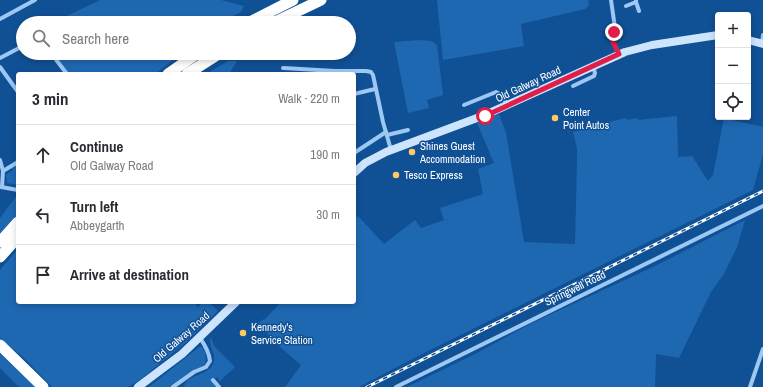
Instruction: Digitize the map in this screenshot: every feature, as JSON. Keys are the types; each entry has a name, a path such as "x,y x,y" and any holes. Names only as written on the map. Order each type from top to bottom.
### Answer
{"highway":[{"path":"261,16 292,0"},
{"path":"288,16 321,0"},
{"path":"171,72 188,60"},
{"path":"190,72 209,60"},
{"path":"0,242 16,224"},
{"path":"0,257 16,239"},
{"path":"0,345 43,387"},
{"path":"0,350 39,387"}],"main road":[{"name":"Old Galway Road","path":"356,171 365,163 391,150 452,129 507,106 619,54 652,45 715,34"},
{"path":"751,41 763,44"},
{"name":"Old Galway Road","path":"138,387 182,354 234,304"}],"street":[{"path":"0,19 35,0"},
{"path":"611,0 615,28 614,32 610,36 619,54"},
{"path":"626,6 636,1 639,11"},
{"path":"763,35 763,44"},
{"path":"0,58 16,50"},
{"path":"56,60 65,72"},
{"path":"573,86 594,76 595,73 593,66"},
{"path":"0,67 16,89"},
{"path":"283,68 319,71 370,71 373,75 375,89 391,150"},
{"path":"356,94 375,89"},
{"path":"464,106 496,92 502,95 507,106"},
{"path":"356,151 386,133 408,130"},
{"path":"0,160 3,170 1,187 16,190"},
{"path":"3,170 16,163"},
{"name":"Springwell Road","path":"396,387 763,206"},
{"path":"176,386 194,372 206,367 210,361 204,343 200,338"},
{"path":"750,387 763,349"},
{"path":"213,380 219,387"}],"shaded area":[{"path":"100,0 221,0 244,6 241,12 233,16 67,16"},
{"path":"437,0 588,0 589,5 585,9 521,24 524,46 443,60"},
{"path":"420,40 432,41 437,45 443,95 427,100 429,108 408,113 394,42"},
{"path":"59,60 173,60 158,72 68,72"},
{"path":"228,61 237,61 230,72 209,72"},
{"path":"499,114 506,133 524,242 575,244 577,148 573,132 625,118 628,120 637,118 638,120 677,116 678,157 692,156 708,181 713,175 724,120 733,120 763,127 763,154 753,190 418,356 359,387 285,387 301,365 280,347 258,324 263,319 264,320 279,304 356,304 356,218 358,216 384,244 415,220 421,228 444,220 440,208 483,194 478,169 494,163 477,123"},
{"path":"16,165 16,185 7,183 6,175 13,170 12,168"},
{"path":"16,197 16,216 0,234 0,218"},
{"path":"745,220 737,247 724,274 711,292 679,358 656,354 655,387 407,387 475,354 532,323 657,265"},
{"path":"16,251 16,304 195,304 198,307 201,304 211,304 218,311 184,344 141,379 128,387 52,387 23,357 0,338 0,270"},
{"path":"211,337 214,346 235,367 220,381 217,377 212,380 216,387 184,387 189,380 207,371 213,364 214,357 210,343"},
{"path":"199,347 202,347 205,352 205,365 187,374 170,387 149,387"},
{"path":"0,354 36,387 19,387 0,368"}],"railway":[{"path":"367,387 763,191"}],"place":[{"name":"Center Point Autos","path":"555,118"},
{"name":"Shines Guest Accommodation","path":"412,152"},
{"name":"Tesco Express","path":"396,175"},
{"name":"Kennedy's Service Station","path":"243,333"}],"route":[{"path":"485,116 619,54 610,36 614,32"}]}
